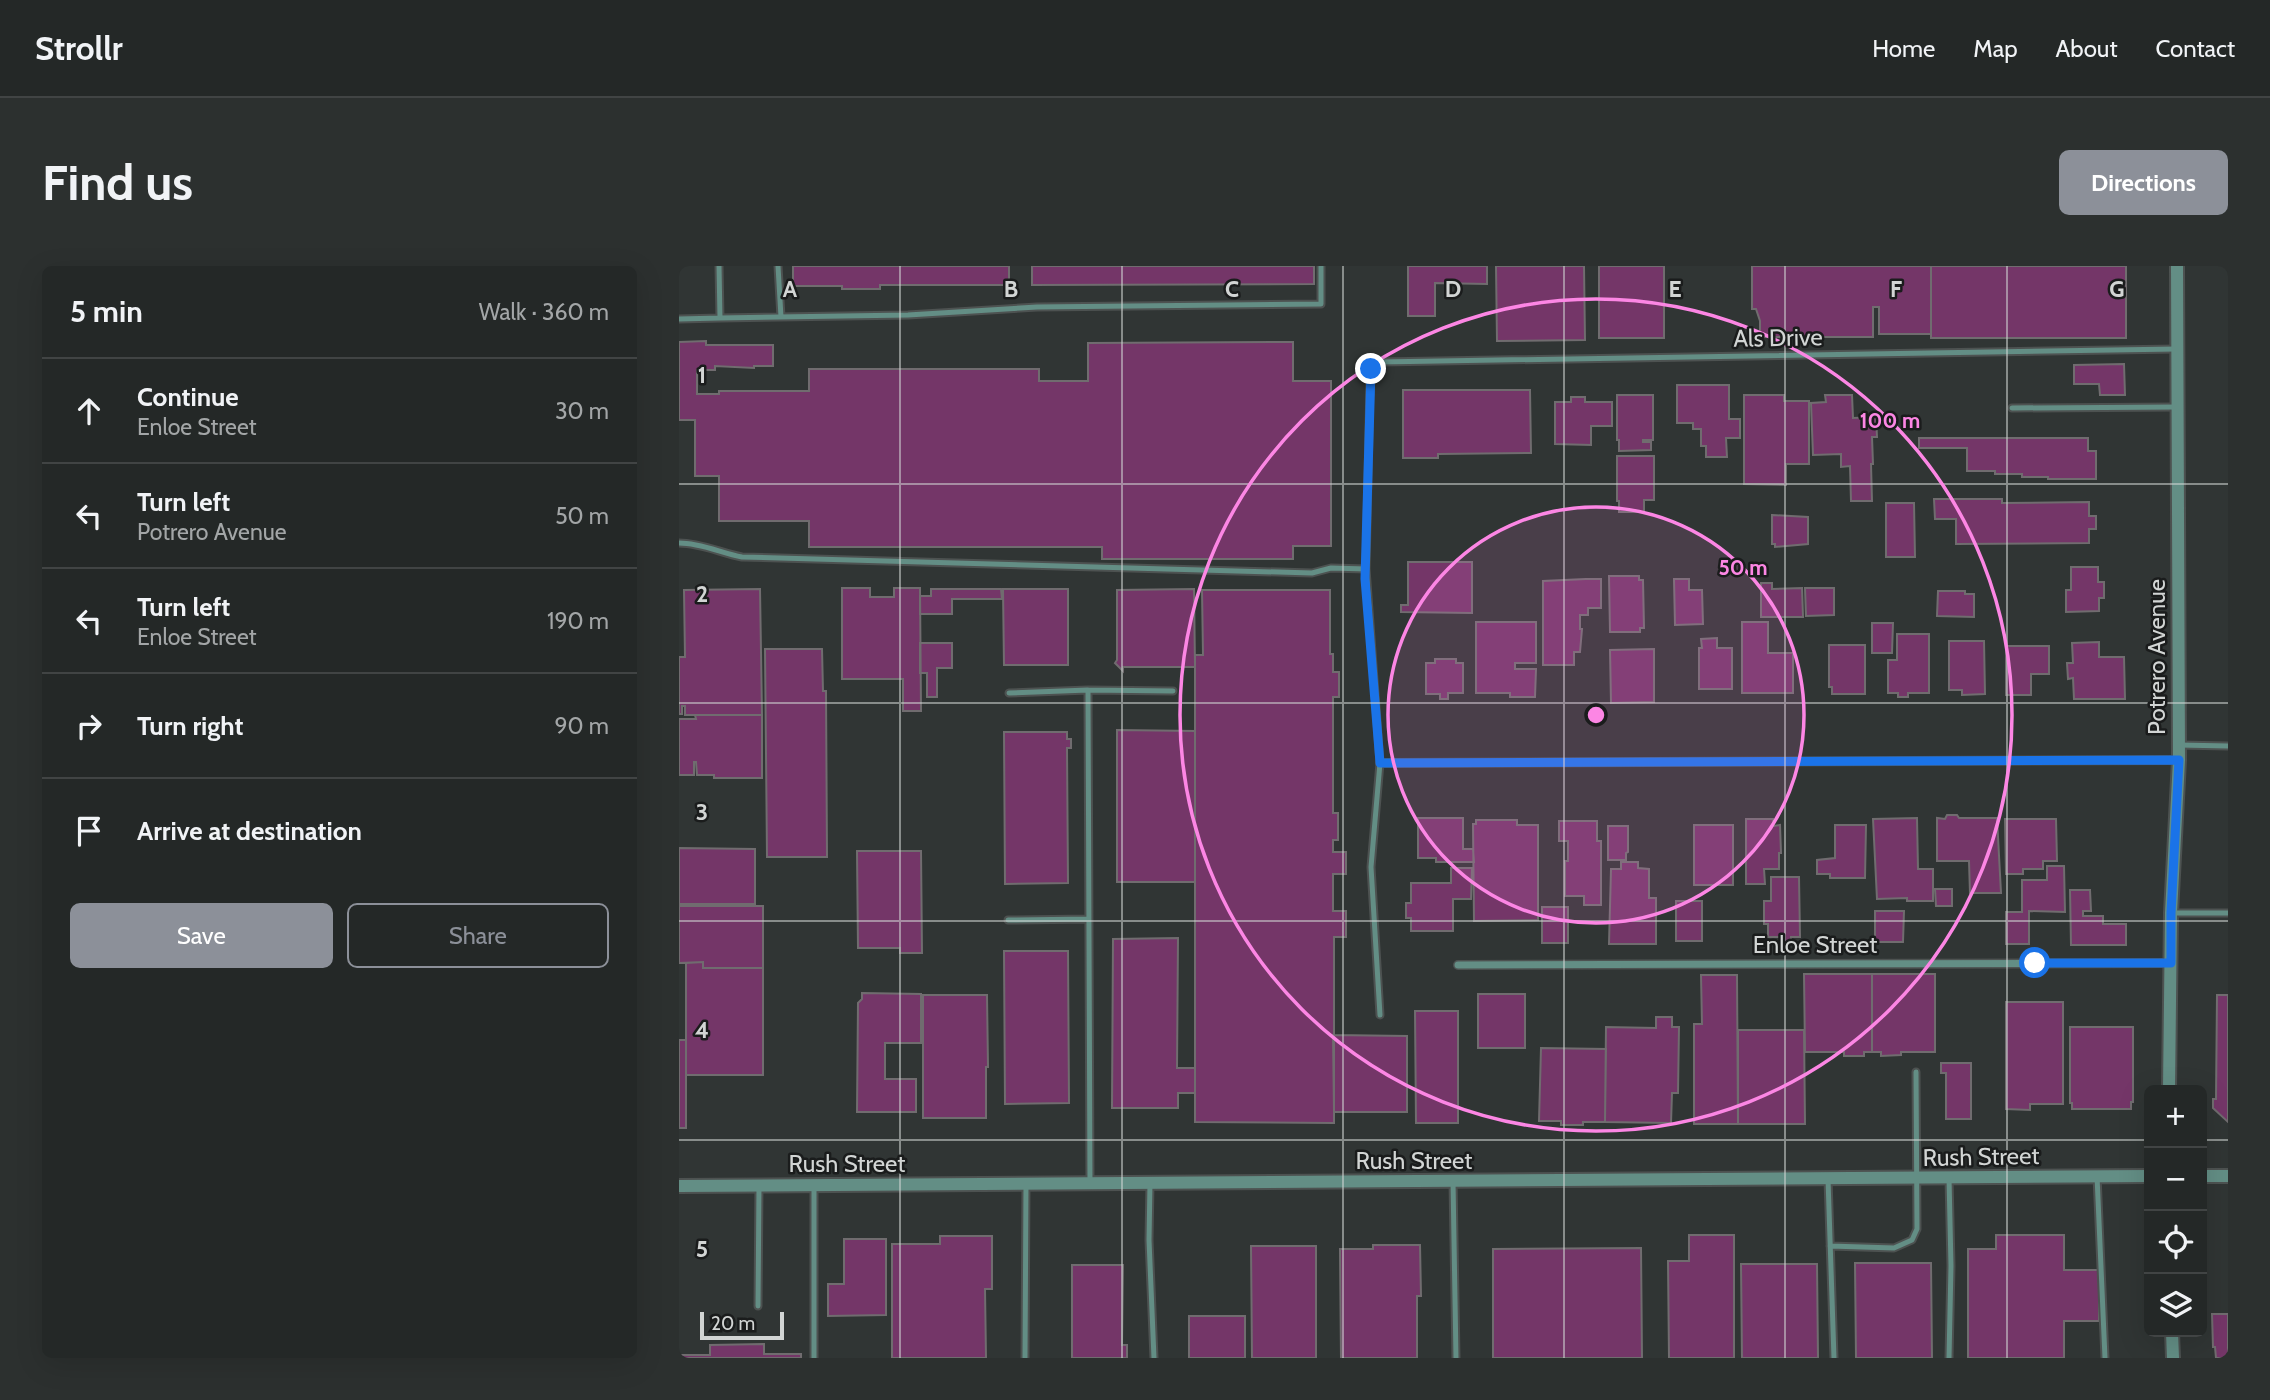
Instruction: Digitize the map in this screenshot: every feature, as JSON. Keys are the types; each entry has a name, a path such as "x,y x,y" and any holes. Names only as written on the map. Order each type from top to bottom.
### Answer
{"street":[{"name":"Potrero Avenue","path":"2169,1085 2171,913 2179,760 2175,349 2177,266"},
{"path":"1380,763 2179,760"},
{"name":"Enloe Street","path":"1458,965 2171,963"},
{"name":"Rush Street","path":"679,1186 2144,1176"},
{"path":"2207,1176 2228,1176"},
{"path":"2172,1337 2173,1358"}],"lane":[{"path":"719,266 720,318"},
{"path":"778,266 781,317"},
{"path":"679,319 908,315 1037,307 1321,304 1321,266"},
{"name":"Als Drive","path":"1366,569 1370,383 1371,369 1380,362 2175,349"},
{"path":"2012,408 2176,408"},
{"path":"679,543 695,543 742,557 1312,573 1331,568 1366,569 1380,763 1371,867 1380,1014"},
{"path":"1088,690 1090,1184"},
{"path":"1009,693 1173,691"},
{"path":"2179,745 2228,746"},
{"path":"2171,913 2228,913"},
{"path":"1008,920 1089,919"},
{"path":"1830,1245 1894,1248 1912,1240 1917,1229 1916,1072"},
{"path":"2097,1176 2105,1358"},
{"path":"1949,1178 1949,1358"},
{"path":"1828,1179 1833,1358"},
{"path":"1453,1181 1457,1358"},
{"path":"1150,1183 1149,1240 1154,1358"},
{"path":"1025,1358 1026,1184"},
{"path":"814,1185 814,1358"},
{"path":"758,1186 758,1306"}],"building":[{"path":"793,266 1009,266 1009,285 880,285 880,289 793,286"},
{"path":"1032,266 1314,266 1314,284 1032,285"},
{"path":"1408,266 1487,266 1487,284 1435,283 1435,316 1408,316"},
{"path":"1496,266 1584,266 1585,340 1497,341"},
{"path":"1599,266 1664,266 1664,338 1599,338"},
{"path":"1752,266 1931,266 1931,334 1879,334 1879,307 1873,307 1873,337 1760,337 1760,321 1756,309 1752,309"},
{"path":"1931,266 2126,266 2126,338 1931,338"},
{"path":"706,341 706,345 773,345 773,366 715,366 715,370 697,370 697,394 719,394 719,391 809,391 809,369 1039,369 1039,381 1088,381 1088,343 1293,342 1293,381 1331,381 1331,546 1293,546 1293,559 1102,559 1102,547 809,547 809,521 719,521 719,476 695,476 695,420 679,420 679,342"},
{"path":"2124,364 2125,395 2100,395 2099,384 2074,384 2074,365"},
{"path":"1677,385 1729,385 1729,419 1740,419 1740,438 1726,438 1727,457 1706,457 1706,446 1701,446 1701,429 1693,429 1693,423 1677,423"},
{"path":"1403,390 1530,390 1531,453 1438,454 1438,458 1403,458"},
{"path":"1617,395 1653,395 1653,440 1643,440 1651,442 1651,450 1619,451"},
{"path":"1744,395 1784,395 1784,401 1809,401 1809,464 1786,464 1786,485 1744,484"},
{"path":"1825,395 1852,395 1853,418 1876,417 1877,437 1872,437 1872,501 1851,501 1850,466 1841,467 1841,454 1813,455 1811,403 1826,402"},
{"path":"1571,397 1585,397 1585,402 1612,402 1612,426 1591,426 1591,445 1555,444 1555,402 1571,402"},
{"path":"1919,438 2088,438 2088,451 2096,451 2096,479 2048,479 2022,477 2022,474 1995,474 1995,471 1967,471 1967,448 1919,448"},
{"path":"1617,456 1654,456 1654,500 1644,500 1644,512 1619,512"},
{"path":"1934,499 2002,499 2002,503 2089,502 2089,516 2096,516 2096,529 2089,529 2089,543 1956,544 1956,519 1935,519"},
{"path":"1886,503 1914,503 1915,557 1886,557"},
{"path":"1772,515 1808,517 1808,544 1775,547 1775,544 1772,544"},
{"path":"1408,562 1472,562 1472,613 1401,612 1401,605 1408,605"},
{"path":"2071,567 2098,567 2098,582 2104,582 2104,598 2099,598 2099,611 2066,612 2066,590 2071,590"},
{"path":"1609,576 1639,576 1639,580 1643,580 1644,628 1640,628 1640,632 1610,632"},
{"path":"1601,579 1601,608 1588,608 1588,615 1580,615 1580,652 1574,652 1574,665 1543,665 1543,581"},
{"path":"1674,579 1689,579 1689,590 1702,590 1703,624 1675,625"},
{"path":"1761,583 1772,583 1772,589 1802,588 1803,617 1761,617"},
{"path":"842,588 870,588 870,597 894,597 894,588 920,588 921,711 903,711 903,679 842,679"},
{"path":"1805,588 1834,588 1834,615 1806,616"},
{"path":"760,589 762,715 685,715 685,706 682,706 682,714 679,714 679,657 685,657 684,590"},
{"path":"931,589 1001,589 1002,599 952,599 952,614 920,614 920,596 931,596"},
{"path":"1003,589 1068,589 1068,665 1004,665"},
{"path":"1194,589 1195,667 1123,667 1123,671 1115,663 1117,590"},
{"path":"1202,590 1330,590 1330,654 1333,654 1333,672 1339,672 1339,697 1333,697 1333,813 1338,813 1338,840 1333,840 1333,852 1346,852 1346,874 1333,874 1333,911 1346,911 1346,937 1334,937 1334,1123 1195,1122 1195,655 1203,655"},
{"path":"1938,591 1965,591 1965,594 1974,594 1974,617 1937,616"},
{"path":"1476,622 1536,622 1536,663 1515,663 1515,669 1536,669 1535,697 1510,697 1510,693 1476,693"},
{"path":"1742,622 1768,622 1768,653 1793,653 1793,693 1742,693"},
{"path":"1872,623 1893,623 1892,653 1872,653"},
{"path":"1897,634 1929,634 1929,693 1908,693 1908,697 1898,697 1898,693 1888,693 1888,660 1897,660"},
{"path":"1717,638 1717,648 1732,648 1732,689 1699,689 1701,639"},
{"path":"1949,641 1984,641 1985,694 1962,695 1962,690 1949,690"},
{"path":"2099,642 2099,657 2124,657 2125,699 2074,699 2073,678 2068,679 2067,663 2073,663 2072,643"},
{"path":"920,643 952,643 952,668 937,668 937,697 927,697 927,673 920,673"},
{"path":"1829,645 1865,645 1865,694 1832,694 1832,687 1829,687"},
{"path":"2006,646 2049,646 2049,674 2031,674 2031,695 2006,695"},
{"path":"765,649 822,649 823,691 826,691 827,857 767,857"},
{"path":"1654,649 1654,702 1611,703 1610,650"},
{"path":"1435,659 1456,659 1456,663 1463,663 1463,693 1448,693 1448,699 1440,699 1440,694 1426,694 1426,663 1435,663"},
{"path":"695,715 762,715 762,778 714,778 714,775 697,775 696,762 694,775 679,775 679,719 696,719"},
{"path":"1117,730 1195,731 1195,882 1117,882"},
{"path":"1004,732 1067,732 1067,739 1071,739 1071,748 1067,748 1068,883 1005,884"},
{"path":"1947,815 1957,815 1959,818 1997,818 2001,893 1970,893 1969,861 1937,861 1937,818 1945,819"},
{"path":"1418,818 1463,818 1463,849 1473,849 1474,862 1436,862 1436,858 1418,858"},
{"path":"1917,818 1918,869 1933,869 1933,901 1877,899 1873,819"},
{"path":"1746,819 1773,819 1773,826 1780,825 1779,869 1764,869 1765,884 1746,884"},
{"path":"2005,819 2056,819 2057,861 2043,861 2043,869 2023,869 2023,874 2006,874"},
{"path":"1476,820 1517,820 1517,825 1538,825 1538,920 1474,921 1473,824 1476,824"},
{"path":"1559,821 1597,821 1597,841 1601,841 1601,905 1584,905 1584,896 1565,896 1568,841 1559,841"},
{"path":"1694,825 1733,825 1733,885 1694,885"},
{"path":"1835,825 1866,825 1865,878 1830,878 1830,874 1817,874 1817,860 1835,858"},
{"path":"1608,826 1628,826 1626,860 1608,860"},
{"path":"679,848 755,849 755,904 679,904"},
{"path":"857,851 921,851 922,953 900,953 900,948 858,948"},
{"path":"1621,862 1638,862 1638,868 1649,869 1649,898 1656,898 1656,944 1609,944 1611,869 1621,869"},
{"path":"2047,866 2064,866 2065,912 2029,911 2029,944 2006,944 2006,912 2022,912 2022,880 2047,880"},
{"path":"1451,868 1472,868 1471,899 1453,899 1453,931 1411,931 1411,918 1406,918 1406,903 1411,903 1411,883 1451,883"},
{"path":"1771,877 1799,877 1800,937 1791,937 1791,942 1780,942 1780,937 1768,937 1768,924 1764,924 1764,901 1771,901"},
{"path":"1935,889 1952,889 1952,906 1936,906"},
{"path":"2070,890 2090,890 2091,911 2083,911 2083,916 2103,916 2103,924 2126,924 2126,945 2071,945"},
{"path":"1676,901 1702,901 1702,941 1676,941"},
{"path":"679,906 763,906 763,968 703,968 703,962 679,963"},
{"path":"1542,907 1568,907 1568,943 1542,943"},
{"path":"1875,911 1904,911 1903,942 1875,942"},
{"path":"1178,938 1177,1068 1195,1068 1195,1093 1178,1093 1178,1108 1112,1108 1113,939"},
{"path":"1004,951 1068,951 1069,1103 1005,1104"},
{"path":"703,962 703,968 763,968 763,1075 686,1075 686,963"},
{"path":"1804,974 1872,974 1872,1052 1864,1052 1864,1056 1844,1056 1844,1052 1805,1052"},
{"path":"1872,974 1935,974 1935,1052 1901,1052 1901,1055 1881,1056 1881,1052 1872,1052"},
{"path":"1701,975 1737,975 1738,1124 1694,1124 1694,1024 1702,1024"},
{"path":"862,993 921,994 921,1043 885,1043 885,1079 916,1079 916,1112 857,1112 858,1003 862,999"},
{"path":"1478,994 1525,994 1525,1048 1478,1048"},
{"path":"923,995 987,995 986,1118 923,1118"},
{"path":"2217,995 2228,995 2228,1122 2213,1108 2213,1099 2216,1099"},
{"path":"2006,1002 2063,1002 2063,1104 2030,1104 2030,1110 2006,1109"},
{"path":"1415,1011 1458,1011 1458,1123 1416,1123"},
{"path":"1656,1017 1672,1017 1672,1027 1679,1027 1678,1093 1672,1093 1671,1123 1605,1122 1606,1027 1656,1028"},
{"path":"2070,1027 2133,1027 2131,1109 2072,1109"},
{"path":"1738,1030 1804,1030 1805,1124 1738,1124"},
{"path":"1333,1035 1407,1036 1407,1112 1334,1112"},
{"path":"679,1040 686,1040 686,1128 679,1128"},
{"path":"1541,1048 1606,1049 1605,1122 1561,1125 1561,1121 1539,1121"},
{"path":"1941,1063 1971,1063 1971,1119 1946,1119 1946,1073 1941,1073"},
{"path":"1689,1235 1734,1235 1734,1358 1669,1358 1668,1261 1689,1261"},
{"path":"1996,1235 2064,1235 2064,1270 2099,1270 2099,1321 2064,1321 2064,1358 1968,1358 1968,1249 1996,1249"},
{"path":"940,1236 992,1236 992,1289 985,1289 986,1358 892,1358 892,1244 940,1244"},
{"path":"844,1239 886,1239 886,1315 828,1316 828,1284 844,1284"},
{"path":"1373,1245 1420,1245 1421,1296 1417,1296 1417,1358 1341,1358 1340,1249 1373,1249"},
{"path":"1251,1246 1316,1246 1316,1358 1252,1358"},
{"path":"1641,1248 1642,1358 1493,1358 1493,1249"},
{"path":"1855,1263 1931,1263 1932,1358 1856,1358"},
{"path":"1741,1264 1817,1264 1818,1358 1742,1358"},
{"path":"1072,1265 1123,1265 1122,1345 1127,1345 1127,1358 1072,1358"},
{"path":"2212,1314 2228,1314 2228,1358 2216,1358"},
{"path":"1189,1316 1245,1316 1245,1358 1189,1358"},
{"path":"764,1344 764,1354 801,1354 801,1358 679,1358 679,1355 710,1355 710,1345"}],"route":[{"path":"1371,369 1365,579 1380,763 2179,760 2171,963 2035,963"}]}
